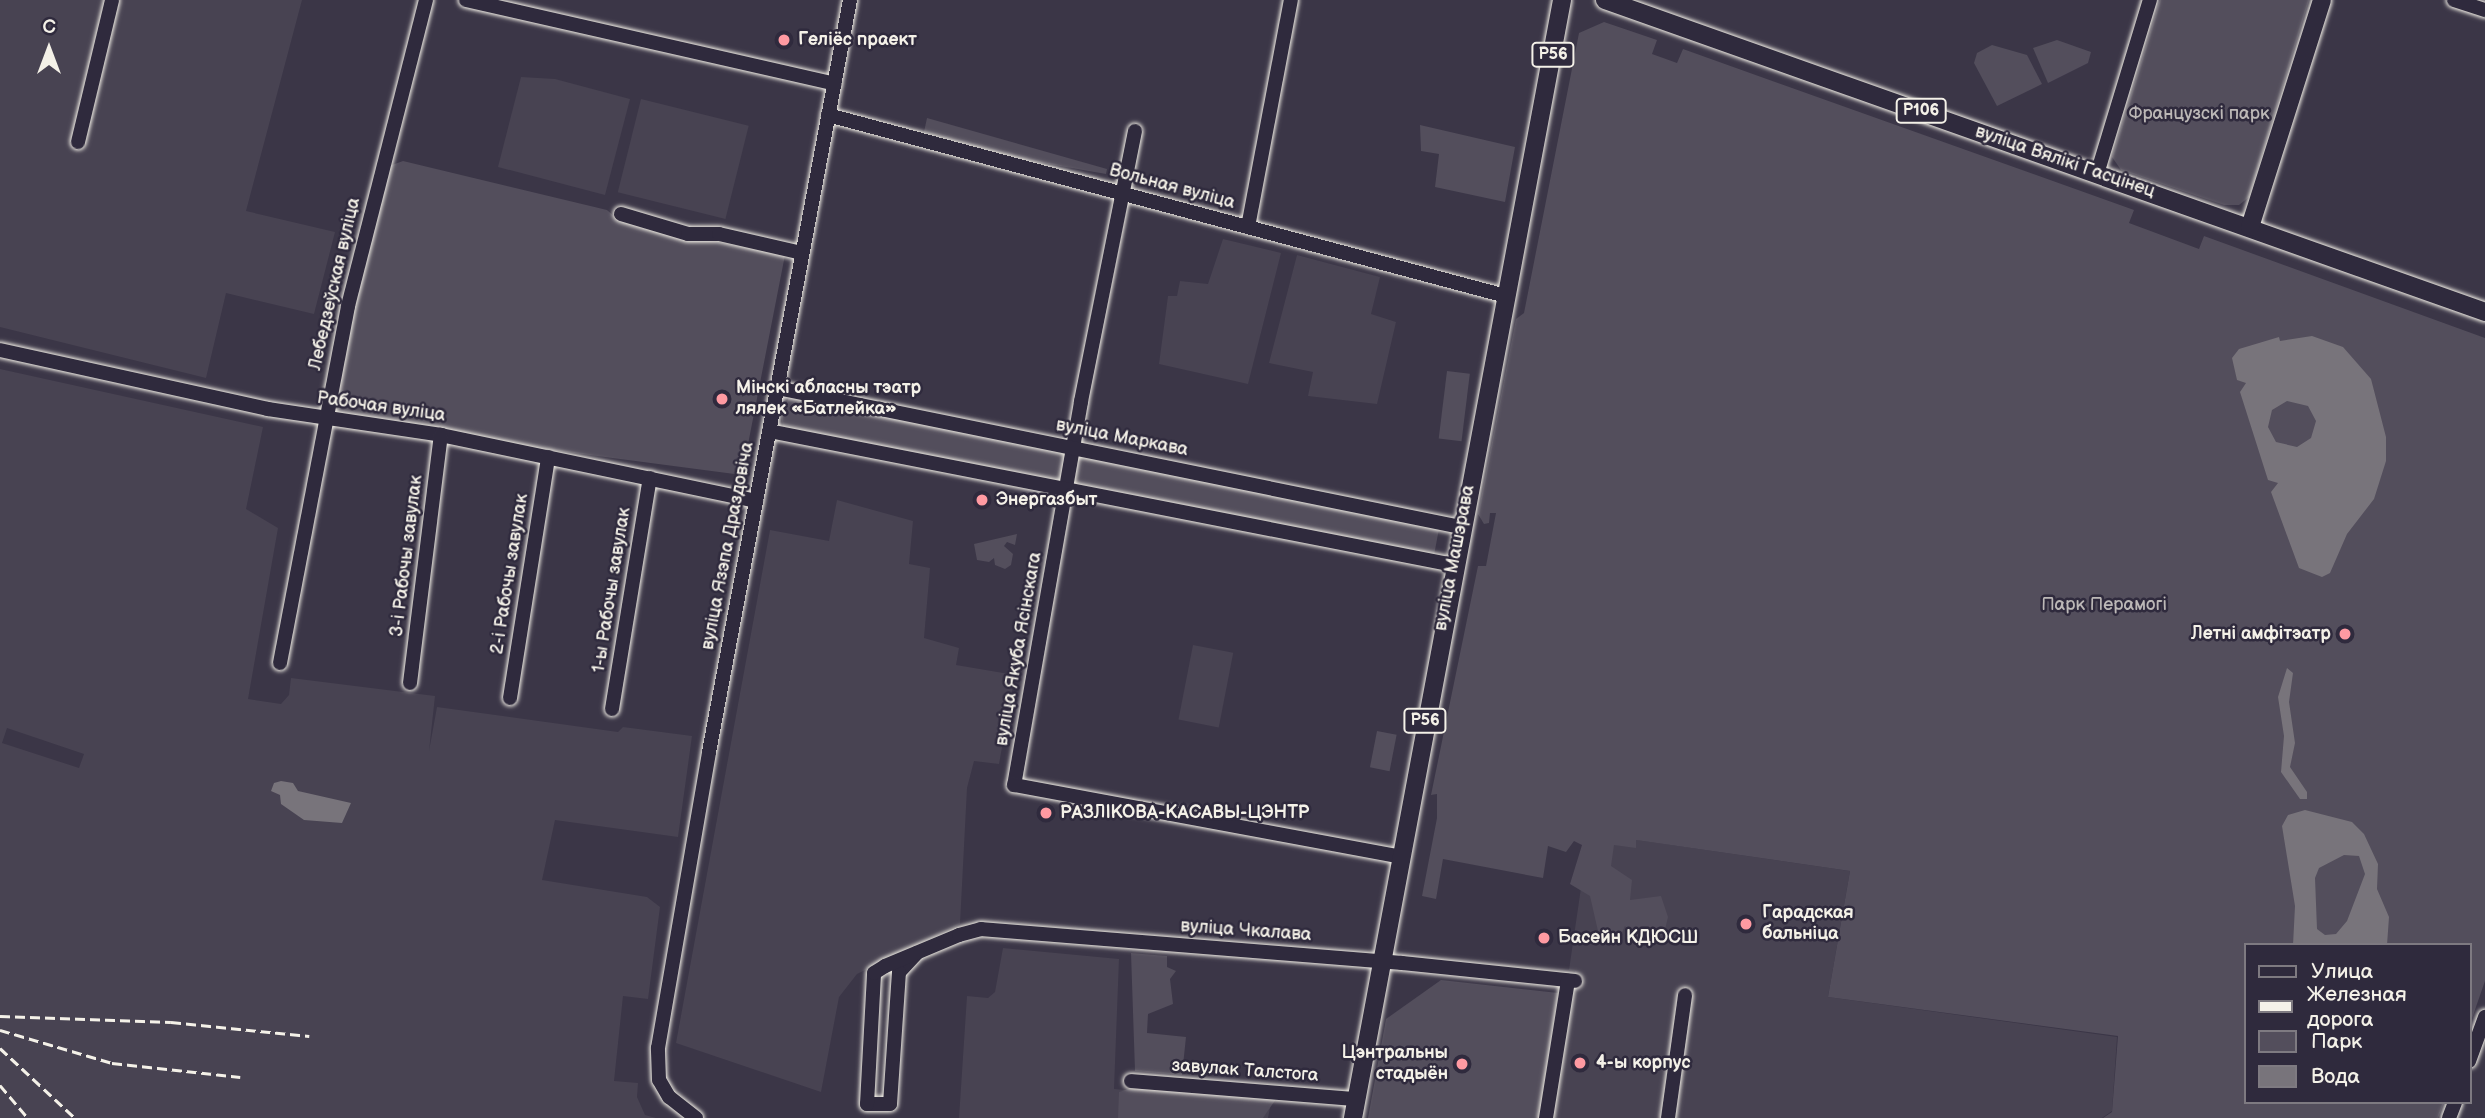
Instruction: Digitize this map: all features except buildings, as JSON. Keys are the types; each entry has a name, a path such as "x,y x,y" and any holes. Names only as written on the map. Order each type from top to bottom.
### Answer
{"main road":[{"name":"вуліца Машэрава","path":"1353,1118 1460,527 1562,0"},
{"name":"вуліца Вялікі Гасцінец","path":"1605,0 2485,312"},
{"path":"2250,227 2322,0"}],"street":[{"path":"78,142 113,0"},
{"name":"Лебедзеўская вуліца","path":"281,663 325,420 381,169 390,148 426,0"},
{"path":"466,0 835,84"},
{"name":"вуліца Язэпа Драздовіча","path":"696,1118 669,1097 659,1080 658,1048 756,501 850,0"},
{"path":"1248,227 1291,0"},
{"path":"2097,174 2150,0"},
{"path":"2454,0 2485,10"},
{"name":"Вольная вуліца","path":"828,115 1506,296"},
{"name":"вуліца Якуба Ясінскага","path":"1135,131 1073,448 1014,785 1401,857"},
{"path":"621,214 688,234 719,234 802,253"},
{"name":"Рабочая вуліца","path":"0,350 325,420 441,435 756,501"},
{"name":"вуліца Маркава","path":"777,388 1460,527"},
{"path":"769,431 1453,565"},
{"name":"3-і Рабочы завулак","path":"410,683 441,435"},
{"name":"2-і Рабочы завулак","path":"510,698 548,457"},
{"name":"1-ы Рабочы завулак","path":"612,709 650,478"},
{"name":"вуліца Чкалава","path":"918,953 899,972 890,1104 867,1104 874,973 918,953 981,929 1383,961 1571,981 1546,1118"},
{"path":"1668,1118 1685,995"},
{"path":"2471,1056 2485,1017"},
{"name":"завулак Талстога","path":"1131,1081 1356,1099"}],"shaded area":[{"path":"0,0 302,0 246,211 335,232 314,314 226,293 206,378 0,327"},
{"path":"521,77 555,79 630,99 605,195 498,167"},
{"path":"641,99 749,126 725,219 618,192"},
{"path":"1223,239 1281,253 1248,384 1159,364 1168,296 1177,296 1180,281 1208,284"},
{"path":"1297,255 1380,277 1371,314 1396,322 1377,404 1308,396 1313,372 1269,363"},
{"path":"0,369 263,427 246,509 278,528 248,699 281,704 289,695 291,678 435,696 429,751 437,707 618,732 623,727 692,736 678,837 555,820 542,880 647,897 660,907 648,999 623,996 614,1081 638,1083 637,1097 645,1115 656,1118 0,1118","holes":["7,728 84,754 79,768 2,743"]},
{"path":"837,500 913,521 909,564 930,568 924,638 959,648 956,665 1015,675 999,764 974,761 967,788 960,924 857,974 839,997 821,1092 676,1043 770,530 829,541"},
{"path":"1193,645 1233,653 1219,727 1178,720"},
{"path":"1589,833 1850,871 1828,997 2117,1037 2112,1111 2102,1118 1552,1118 1575,971 1569,970"},
{"path":"1003,948 1119,959 1114,1089 1271,1103 1268,1118 959,1118 967,996 988,998 995,992"}],"green space":[{"name":"Французскі парк","path":"2160,0 2309,0 2249,197 2239,205 2224,205 2121,170 2112,157"},
{"name":"Парк Перамогі","path":"1604,22 1657,40 1652,54 1677,63 1683,49 2134,210 2129,223 2199,249 2204,236 2485,338 2485,981 2471,1021 2471,943 2244,943 2244,1104 2443,1104 2438,1118 2103,1118 2112,1112 2118,1036 1828,997 1850,871 1636,840 1636,848 1614,845 1611,866 1632,880 1630,900 1661,896 1668,917 1664,934 1649,940 1637,940 1625,926 1619,939 1600,940 1590,896 1570,884 1582,845 1574,841 1566,852 1548,846 1543,878 1443,859 1436,899 1422,896 1437,818 1437,794 1431,795 1478,566 1486,566 1496,513 1490,513 1489,523 1484,524 1478,514 1516,319 1524,313 1579,33"},
{"path":"2057,40 2091,52 2088,63 2048,83 2033,48"},
{"path":"1992,45 2027,55 2042,84 1997,106 1974,63 1977,53"},
{"path":"927,118 1107,169 1106,174 1026,160 924,132"},
{"path":"1420,125 1515,147 1505,202 1435,187 1439,154 1421,151"},
{"path":"403,161 607,210 616,218 688,237 785,255 742,475 325,420 381,169"},
{"path":"1447,371 1470,374 1462,441 1439,438"},
{"path":"790,396 1439,529 1434,555 783,428 781,412"},
{"path":"1017,534 1015,545 1007,542 1004,546 1013,554 1011,565 1005,569 995,565 994,558 989,562 977,560 974,544"},
{"path":"1377,731 1397,735 1390,771 1370,767"},
{"path":"1131,953 1167,956 1167,967 1176,971 1170,979 1173,1004 1148,1014 1147,1033 1186,1037 1182,1075 1135,1071"},
{"name":"Цэнтральны стадыён","path":"1441,980 1558,993 1539,1118 1368,1118 1386,1019"},
{"path":"1134,1087 1278,1096 1263,1118 1118,1118 1119,1092"}],"water":[{"path":"2312,336 2343,347 2371,379 2386,437 2386,461 2374,499 2347,534 2330,573 2322,577 2299,568 2271,492 2278,483 2268,480 2240,392 2246,383 2237,380 2232,358 2239,349 2279,337 2280,341","holes":["2287,401 2308,406 2316,421 2311,438 2297,447 2276,442 2268,427 2272,410"]},
{"path":"2287,668 2293,673 2289,702 2295,743 2290,767 2307,792 2307,799 2300,799 2281,772 2284,736 2278,697"},
{"path":"274,783 293,783 298,791 351,803 342,823 304,820 281,804 280,795 271,791"},
{"path":"2305,810 2352,822 2364,834 2378,864 2377,889 2389,917 2387,943 2293,943 2295,906 2282,826 2288,815","holes":["2344,855 2359,856 2365,874 2347,921 2336,934 2325,935 2317,929 2315,878 2319,868"]}],"railway":[{"path":"0,1016 171,1022 309,1036"},
{"path":"0,1030 112,1063 240,1077"},
{"path":"0,1048 75,1118"},
{"path":"0,1085 28,1118"}],"place":[{"name":"Геліёс праект","path":"784,40"},
{"name":"Мінскі абласны тэатр лялек «Батлейка»","path":"722,399"},
{"name":"Энергазбыт","path":"982,500"},
{"name":"Летні амфітэатр","path":"2345,634"},
{"name":"РАЗЛІКОВА-КАСАВЫ-ЦЭНТР","path":"1046,813"},
{"name":"Гарадская бальніца","path":"1746,924"},
{"name":"Басейн КДЮСШ","path":"1544,938"},
{"name":"4-ы корпус","path":"1580,1063"},
{"name":"Цэнтральны стадыён","path":"1462,1064"}]}
